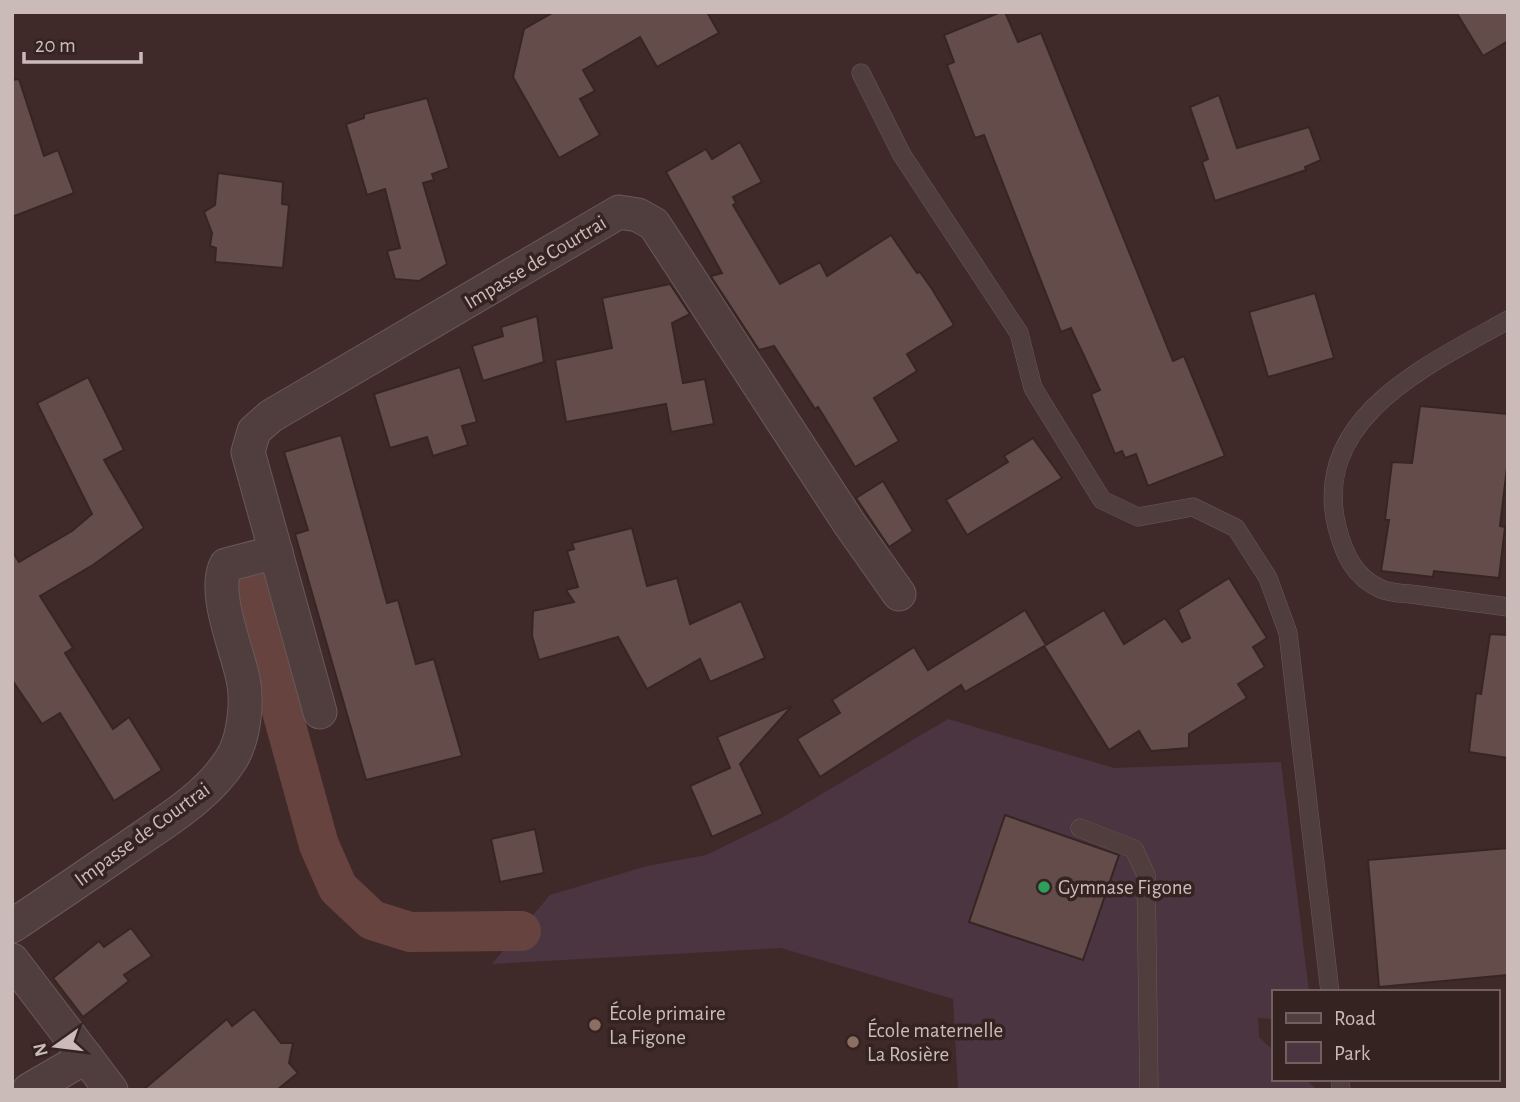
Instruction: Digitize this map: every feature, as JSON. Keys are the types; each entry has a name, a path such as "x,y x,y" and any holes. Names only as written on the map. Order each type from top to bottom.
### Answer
{"street":[{"name":"Impasse de Courtrai","path":"320,712 253,558 248,452 254,431 271,416 620,212 638,215 654,225 849,523 899,594"},
{"name":"Impasse de Courtrai","path":"12,926 173,816 213,784 234,756 243,726 244,683 221,592 220,575 253,558"},
{"path":"12,960 111,1090"},
{"path":"29,1090 86,1056"}],"lane":[{"path":"861,73 902,155 1019,333 1033,388 1102,500 1138,517 1193,507 1236,528 1268,578 1288,633 1330,990"},
{"path":"1508,320 1410,376 1357,425 1331,482 1334,516 1342,547 1358,575 1383,590 1508,607"},
{"path":"1080,828 1134,849 1146,875 1149,1090"}],"green space":[{"path":"948,719 1114,768 1281,762 1309,990 1272,990 1272,1019 1258,1018 1259,1037 1272,1049 1272,1081 1308,1081 1317,1090 958,1090 953,999 781,948 492,964 550,895 647,866 706,855 778,820"}],"building":[{"path":"554,12 707,12 719,33 657,67 640,37 583,70 595,91 580,99 600,135 559,158 513,77 524,29"},
{"path":"1005,12 1018,42 1041,33 1173,361 1184,356 1225,456 1148,486 1136,454 1125,458 1122,451 1115,454 1091,394 1100,390 1071,328 1061,332 984,135 975,138 947,65 954,62 944,35"},
{"path":"1456,12 1508,12 1508,41 1483,56"},
{"path":"19,79 44,156 58,150 74,193 12,217 12,80"},
{"path":"1219,95 1237,148 1309,127 1321,160 1305,167 1306,170 1215,201 1202,162 1208,159 1190,107"},
{"path":"427,98 449,168 432,174 434,180 423,183 447,264 419,281 395,279 387,251 400,248 385,189 367,195 346,124 364,118 364,114"},
{"path":"740,142 762,182 733,197 736,203 733,205 780,284 820,262 827,276 891,235 917,273 920,272 932,289 954,325 907,354 917,371 874,398 899,441 855,467 818,407 815,409 774,346 759,350 712,278 711,276 722,273 666,172 706,149 712,159"},
{"path":"218,173 283,182 282,204 289,205 283,268 215,262 216,248 210,246 212,233 204,212 215,205"},
{"path":"670,284 690,314 672,323 683,383 705,379 714,424 671,432 666,404 566,422 555,360 612,348 602,298"},
{"path":"1315,293 1334,358 1268,377 1249,312"},
{"path":"537,316 544,362 483,381 472,346 503,336 501,327"},
{"path":"460,367 477,422 462,426 468,445 433,456 427,437 390,448 374,394"},
{"path":"88,377 124,450 104,460 144,528 93,565 40,596 73,648 65,653 113,729 129,717 162,770 114,801 60,713 42,724 12,680 12,551 19,562 72,531 92,514 37,403"},
{"path":"1420,406 1508,414 1508,459 1500,526 1505,527 1499,578 1434,571 1433,577 1381,571 1389,520 1385,520 1392,462 1412,463"},
{"path":"341,435 387,603 398,600 416,664 434,659 462,756 366,780 295,534 308,530 284,452"},
{"path":"1033,438 1062,478 967,535 946,500 1008,462 1004,456"},
{"path":"883,481 913,531 889,547 856,498"},
{"path":"632,528 647,586 677,578 690,624 741,601 765,658 710,682 700,659 647,689 618,637 539,660 532,636 533,611 574,602 566,590 578,587 567,551 574,549 572,543"},
{"path":"1229,578 1267,638 1253,647 1265,667 1238,684 1247,698 1189,734 1189,748 1151,751 1139,731 1109,750 1044,646 965,692 961,685 820,777 797,739 840,713 832,700 914,647 928,670 1025,610 1046,645 1104,610 1124,644 1165,618 1182,642 1190,638 1178,610"},
{"path":"1490,634 1508,635 1508,758 1469,752 1476,693 1481,694"},
{"path":"792,706 740,764 763,814 712,837 690,786 730,768 717,737"},
{"name":"Gymnase Figone","path":"1005,815 1119,855 1083,960 969,922"},
{"path":"535,829 544,873 500,882 491,839"},
{"path":"1508,848 1508,975 1379,987 1368,860"},
{"path":"131,928 152,956 124,975 129,981 83,1017 53,978 99,941 104,947"},
{"path":"254,1009 281,1043 293,1043 289,1063 298,1073 277,1090 143,1090 227,1019 232,1026"}],"waterway":[{"path":"246,581 319,845 338,888 372,920 410,932 521,931"}],"place":[{"name":"Gymnase Figone","path":"1044,887"},
{"name":"École primaire La Figone","path":"595,1025"},
{"name":"École maternelle La Rosière","path":"853,1042"}]}
